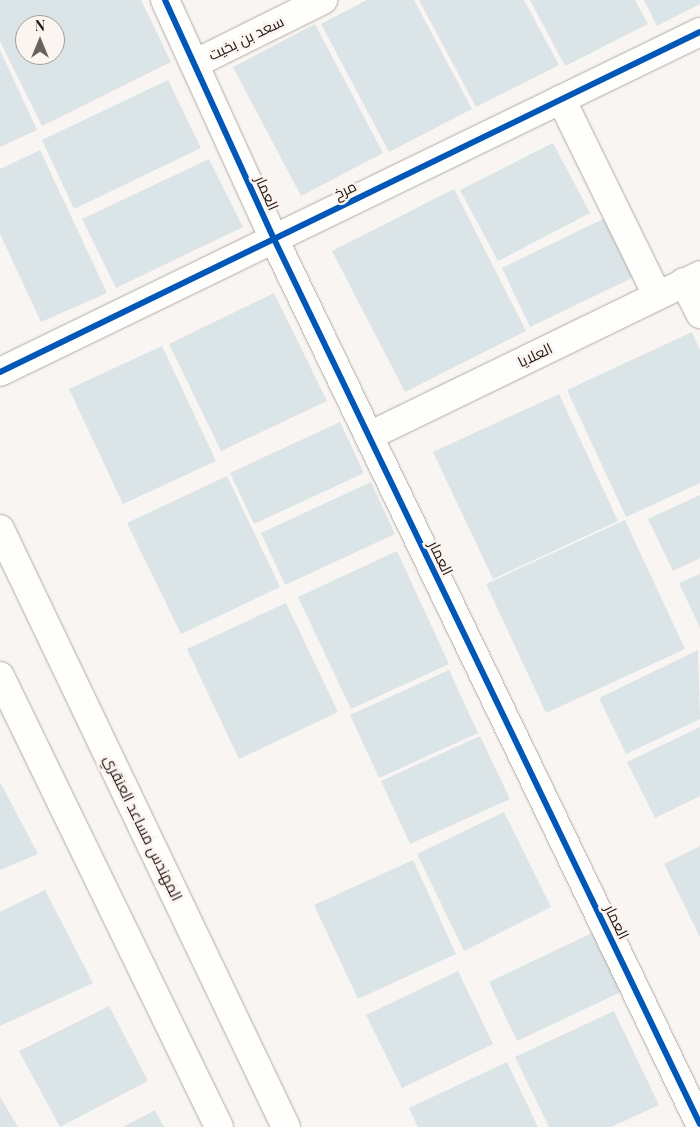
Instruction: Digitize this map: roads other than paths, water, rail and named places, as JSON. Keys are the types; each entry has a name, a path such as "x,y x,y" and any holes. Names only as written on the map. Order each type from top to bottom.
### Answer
{"street":[{"name":"العمار","path":"165,0 196,63 274,239 700,1124"},
{"name":"سعد بن بخيت","path":"196,63 323,0"},
{"name":"مرخ","path":"0,372 700,32"},
{"path":"562,99 657,295"},
{"path":"692,278 700,314"},
{"name":"العلايا","path":"369,436 692,278"},
{"name":"المهندس مساعد العنقري","path":"0,530 286,1127"},
{"path":"0,676 219,1127"}]}
